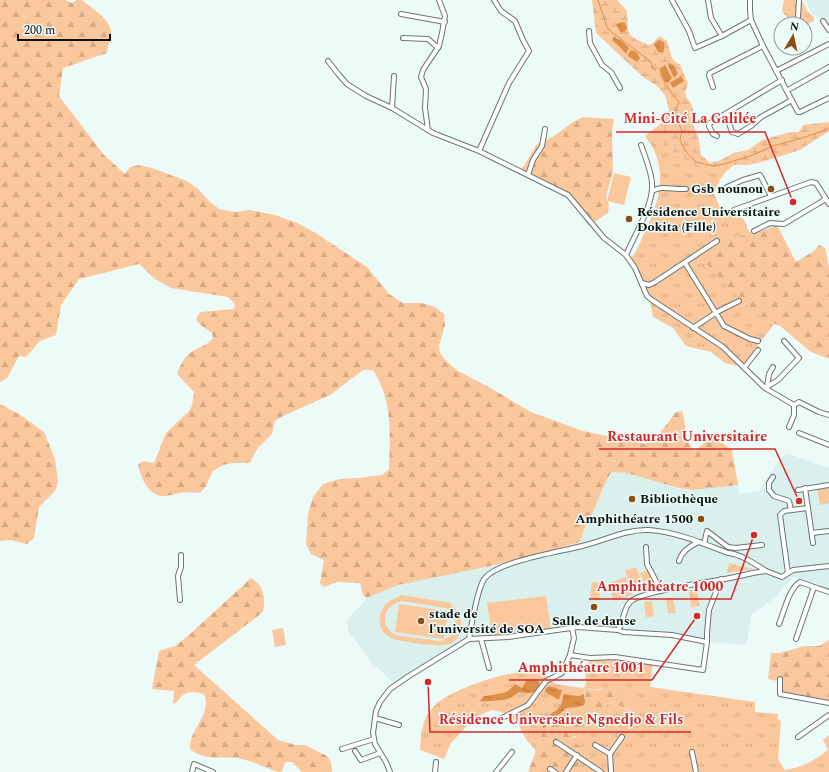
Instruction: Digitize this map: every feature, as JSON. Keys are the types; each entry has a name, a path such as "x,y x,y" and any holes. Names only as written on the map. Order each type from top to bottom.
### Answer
{"street":[{"path":"428,130 425,108 426,89 421,77 438,48 445,22 445,16 439,0"},
{"path":"479,151 509,83 529,51 515,21 501,11 494,0"},
{"path":"672,0 689,31 695,48 722,36 751,20"},
{"path":"708,0 711,18 722,36"},
{"path":"750,0 751,20 776,71 799,112 829,98"},
{"path":"798,16 799,0"},
{"path":"401,14 445,22"},
{"path":"823,21 829,30"},
{"path":"589,31 590,43 593,49 602,65 610,72 620,88"},
{"path":"403,38 428,39 438,48"},
{"path":"776,71 829,44"},
{"path":"713,87 709,75 710,73 763,46"},
{"path":"328,61 347,84 366,96 392,108 428,130 448,140 479,151 568,195 604,238 626,256 633,264 647,296 692,328 723,347 766,387 794,405"},
{"path":"788,90 829,67"},
{"path":"392,108 394,76"},
{"path":"717,136 713,134 709,124 782,80"},
{"path":"728,113 728,120 732,132 738,134 751,126 761,116 792,100"},
{"path":"528,175 533,160 542,146 545,129"},
{"path":"626,256 648,207 652,191 652,183 641,145"},
{"path":"727,187 760,176 771,196"},
{"path":"734,210 814,182 829,204"},
{"path":"652,191 659,187 686,189"},
{"path":"754,231 770,223 784,224 826,198"},
{"path":"642,283 649,285 656,282 717,241"},
{"path":"685,263 717,312 724,326 750,339 758,341"},
{"path":"692,328 717,312 739,301"},
{"path":"766,387 778,380 798,358 784,341"},
{"path":"744,368 758,350"},
{"path":"766,387 769,374 773,367"},
{"path":"794,405 800,402 819,412 829,415"},
{"path":"789,427 794,415 794,405"},
{"path":"800,433 829,445"},
{"path":"773,477 769,483 769,490 774,496 789,501 791,510"},
{"path":"798,490 829,485"},
{"path":"806,488 813,543"},
{"path":"788,573 780,515 784,511 808,508"},
{"path":"469,640 483,580 494,571 504,566 524,560 636,531 663,532 681,536 728,553 732,553 752,562 766,572 782,577 793,570 829,566"},
{"path":"704,544 707,531 728,547 736,548 762,545"},
{"path":"812,533 829,531"},
{"path":"679,561 681,555 691,545 699,542"},
{"path":"646,547 645,551 647,564 661,591"},
{"path":"180,600 178,576 181,555"},
{"path":"618,630 626,607 630,602 638,597 661,591 766,572"},
{"path":"570,655 590,658 615,657 702,670 707,642 708,610 721,580"},
{"path":"779,624 793,588 800,582 829,592"},
{"path":"796,639 814,587"},
{"path":"390,772 374,739 375,718 378,706 383,697 393,687 469,640 508,637 585,627 618,630 623,632 672,634 707,642"},
{"path":"500,719 528,705 546,681 562,673 570,655 574,638 572,628"},
{"path":"481,639 489,668"},
{"path":"780,679 780,694 829,703"},
{"path":"798,737 829,715"},
{"path":"375,718 399,725"},
{"path":"611,772 610,754 622,737"},
{"path":"342,749 374,739"},
{"path":"556,742 601,772"},
{"path":"595,745 610,754"},
{"path":"355,752 361,760 380,752"},
{"path":"496,772 512,752"},
{"path":"692,752 696,772"},
{"path":"566,772 577,755"},
{"path":"435,772 436,762"},
{"path":"192,772 194,764 213,772"},
{"path":"550,769 555,772"}],"shaded area":[{"path":"806,0 829,0 829,24 825,17 812,15"},
{"path":"787,453 829,468 829,590 793,577 775,597 751,615 747,641 743,645 578,629 467,644 398,687 370,661 348,630 347,620 367,598 398,585 515,561 580,542 584,528 611,472 627,473 678,489 693,490 738,485 740,494 759,491 779,460"}],"green space":[{"path":"0,0 65,0 72,3 77,0 82,0 100,14 107,22 110,27 111,36 107,53 63,68 59,96 104,155 125,174 130,167 139,165 152,168 187,181 198,189 219,209 235,212 250,210 275,215 297,223 314,232 367,267 389,294 403,303 422,303 435,307 444,314 445,325 439,346 440,353 446,361 458,371 531,412 583,431 645,444 655,439 676,412 682,411 687,437 691,447 695,451 706,441 716,438 732,450 738,485 693,490 678,488 627,473 611,472 583,532 580,542 515,561 398,585 367,598 363,595 360,583 337,582 324,587 320,584 324,560 311,554 306,544 308,514 313,497 323,484 340,479 382,475 389,469 390,431 384,393 373,370 363,370 330,395 275,421 272,434 257,449 250,463 232,463 223,465 213,471 206,486 200,493 178,493 163,496 153,493 143,479 138,464 144,461 154,463 166,433 189,411 192,406 194,392 177,374 186,356 194,350 206,345 213,338 212,333 199,324 196,319 200,312 234,309 235,304 228,297 171,288 155,279 139,264 79,279 61,305 56,335 40,341 26,357 19,356 7,378 0,382"},
{"path":"592,0 617,0 627,11 628,29 630,35 637,40 649,45 660,36 667,41 672,58 680,64 688,84 685,92 686,97 691,103 695,116 692,121 699,140 701,155 710,163 721,160 733,153 748,150 762,140 790,132 800,131 803,125 829,122 829,131 800,150 762,162 748,165 699,169 675,152 668,150 663,144 661,138 664,121 669,110 665,95 657,86 643,77 596,33"},
{"path":"784,0 801,0 808,12 813,16 786,16 782,10"},
{"path":"583,117 614,119 612,132 613,171 606,197 609,205 608,213 589,226 568,195 520,172 537,144 554,136 573,122"},
{"path":"664,121 661,138 668,150 675,152 699,169 734,165 722,177 714,193 722,212 739,215 745,221 749,232 756,233 730,238 745,304 774,324 741,368 725,363 711,352 686,346 673,328 653,317 651,306 640,274 630,259 635,253 653,214 660,185 659,165 656,155 653,147 645,136"},
{"path":"614,173 631,177 624,205 607,201"},
{"path":"777,225 796,262 814,251 819,245 825,248 829,267 829,359 811,352 780,326 769,321 748,307 703,260 730,238 756,233"},
{"path":"0,404 19,414 44,432 55,459 58,482 55,491 39,507 34,538 27,544 10,540 0,541"},
{"path":"829,486 829,503 820,505 817,488"},
{"path":"729,563 753,569 727,573"},
{"path":"636,567 644,587 633,592 625,571"},
{"path":"648,570 654,583 645,587 640,573"},
{"path":"626,577 632,595 614,601 608,583"},
{"path":"251,578 259,585 263,593 263,612 194,665 278,740 296,745 305,745 327,756 331,762 332,772 302,772 292,762 286,762 281,772 278,772 241,759 206,757 195,753 190,749 190,742 203,715 206,701 204,694 189,692 173,704 174,691 152,689 159,651 175,646 189,635"},
{"path":"592,582 601,583 599,600 590,599"},
{"path":"697,589 700,606 691,607 689,590"},
{"path":"401,595 452,603 451,605 458,612 461,619 461,626 456,640 444,645 428,645 401,641 384,633 380,625 381,611 388,602","holes":["402,601 446,608 454,617 455,627 450,636 439,641 395,635 390,631 385,621 387,611 396,603"]},
{"path":"546,596 551,629 492,636 487,603"},
{"path":"673,598 676,613 668,613 666,599"},
{"path":"652,601 654,616 646,617 644,602"},
{"path":"399,604 448,611 444,639 395,632"},
{"path":"283,628 286,645 275,647 272,630"},
{"path":"829,640 829,703 780,694 780,680 777,681 768,679 771,653 780,653 804,646 819,646"},
{"path":"601,657 653,662 650,687 755,702 755,712 778,714 778,720 781,721 778,759 785,770 808,763 828,750 823,740 829,735 829,772 573,772 574,769 580,765 569,739 576,737 582,727 578,720 580,716 599,716 608,703 620,706 638,716 631,705 619,695 600,689 593,690 584,688 586,683 585,675 590,658"},
{"path":"532,671 545,674 555,684 584,688 584,694 579,696 567,694 560,707 556,710 543,728 536,751 526,739 517,722 505,713 492,710 482,714 466,727 451,743 444,759 420,750 423,726 427,715 435,705 443,699 467,687 496,677"},
{"path":"584,688 592,690 609,690 615,692 632,705 639,717 624,708 608,703 599,716 580,716 578,720 582,727 582,733 569,739 586,751 580,765 574,769 573,772 528,772 544,728 549,720 567,708 578,707 585,697"}],"water":[{"path":"623,22 627,28 621,33 616,24"},
{"path":"613,37 622,41 629,48 626,54 613,41"},
{"path":"659,40 664,42 663,53 658,52 654,44"},
{"path":"631,50 636,52 640,58 637,62 628,56"},
{"path":"669,63 673,65 678,73 674,78 668,65"},
{"path":"665,65 672,78 668,83 663,80 659,69"},
{"path":"681,76 684,81 673,88 670,83"},
{"path":"534,680 539,682 540,688 533,692 519,692 506,699 480,701 484,696 507,692 515,684 522,688 526,681"},
{"path":"549,686 562,690 559,700 545,692 545,689"},
{"path":"564,694 579,696 584,694 584,705 567,708 549,720 546,727 543,728 546,718 558,709 562,703"}],"waterway":[{"path":"598,0 607,27 610,31 650,61 653,66 651,66 656,71"},
{"path":"660,74 679,102 676,110 676,117 682,131 680,140 686,152 696,162 713,166 724,164 829,128"}],"place":[{"name":"Gsb nounou","path":"771,189"},
{"name":"Mini-Cité La Galilée","path":"793,202"},
{"name":"Résidence Universitaire Dokita (Fille)","path":"629,219"},
{"name":"Bibliothèque","path":"632,499"},
{"name":"Restaurant Universitaire","path":"799,501"},
{"name":"Amphithéatre 1500","path":"701,519"},
{"name":"Amphithéatre 1000","path":"754,535"},
{"name":"Salle de danse","path":"594,607"},
{"name":"Amphithéatre 1001","path":"697,616"},
{"name":"stade de l'université de SOA","path":"421,621"},
{"name":"Résidence Universaire Ngnedjo & Fils","path":"428,682"}]}
